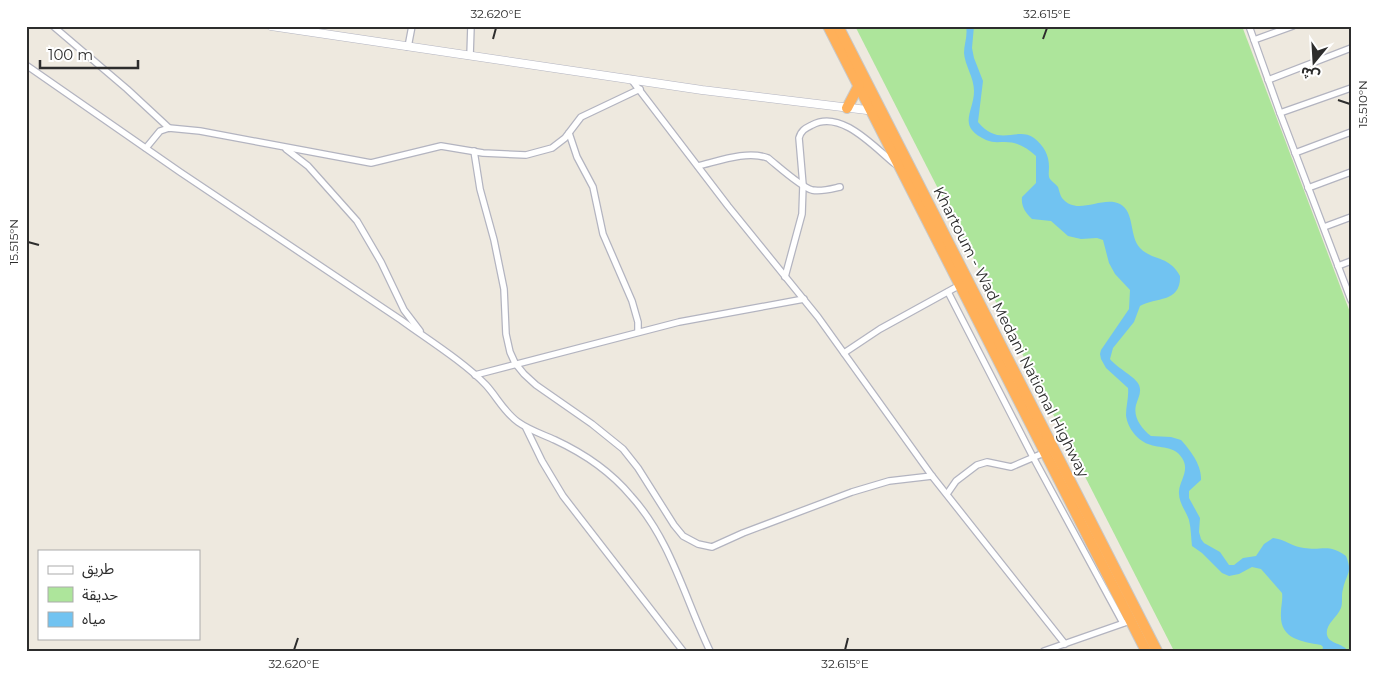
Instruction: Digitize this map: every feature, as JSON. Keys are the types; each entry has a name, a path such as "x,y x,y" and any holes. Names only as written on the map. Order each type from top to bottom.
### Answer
{"highway":[{"name":"Khartoum - Wad Medani National Highway","path":"828,26 859,85 876,111 1146,651"},
{"name":"Khartoum - Wad Medani National Highway","path":"838,26 901,168 960,285 1131,620 1157,651"},
{"path":"846,108 859,85"}],"street":[{"path":"53,26 127,89 169,128"},
{"path":"271,26 768,99 876,111"},
{"path":"408,47 412,26"},
{"path":"470,56 471,26"},
{"path":"1249,26 1351,300"},
{"path":"1254,40 1293,26"},
{"path":"1268,80 1351,48"},
{"path":"26,65 83,106 424,337 475,375 486,385 511,416 526,427 579,452 614,478 632,496 649,519 665,546 710,651"},
{"path":"632,79 804,300 932,476 1065,644"},
{"path":"1280,113 1351,88"},
{"path":"146,148 160,131 169,128 225,135 284,148 371,163 441,146 526,155 552,148 569,133 581,117 640,89"},
{"path":"785,277 802,221 803,185 799,141 800,134 804,129 826,120 834,121 850,128 901,168"},
{"path":"1295,153 1351,132"},
{"path":"569,133 577,157 593,187 603,234 632,301 638,322 638,332"},
{"path":"284,148 308,166 357,221 382,262 404,310 424,337"},
{"path":"474,151 480,189 494,240 504,290 506,339 515,363 536,384 623,449 632,459 683,536 705,546 718,544 831,499 874,485 901,479 932,476"},
{"path":"698,166 736,157 761,155 812,190 840,187"},
{"path":"1308,188 1351,172"},
{"path":"1324,227 1351,217"},
{"path":"1338,266 1351,261"},
{"path":"844,353 880,329 960,285"},
{"path":"948,292 1033,457 1131,620 1044,651"},
{"path":"475,375 515,363 679,322 804,300"},
{"path":"526,427 542,461 563,496 682,651"},
{"path":"947,494 956,481 977,465 987,462 1011,467 1046,452"}],"green space":[{"path":"855,26 1242,26 1351,315 1351,651 1174,651"}],"water":[{"path":"966,26 974,26 972,48 983,81 978,122 993,134 1021,134 1034,138 1045,151 1049,163 1049,178 1058,187 1062,198 1075,206 1105,202 1120,204 1128,213 1134,237 1140,248 1150,255 1166,261 1176,269 1180,276 1179,285 1172,295 1140,306 1134,322 1113,348 1110,359 1139,385 1140,393 1135,409 1139,422 1144,429 1151,436 1171,437 1181,440 1192,453 1200,469 1201,480 1189,491 1189,498 1200,518 1199,532 1201,539 1204,543 1220,552 1229,565 1234,565 1243,558 1256,556 1264,544 1273,538 1300,547 1335,550 1346,556 1349,570 1342,591 1341,608 1329,624 1327,635 1330,640 1343,646 1348,651 1322,651 1323,647 1321,645 1292,637 1283,628 1281,621 1282,593 1261,569 1252,567 1239,574 1229,576 1222,573 1192,546 1189,520 1179,495 1185,471 1184,462 1175,451 1148,444 1133,432 1128,424 1126,415 1128,388 1106,368 1101,359 1101,350 1129,309 1130,290 1115,274 1109,263 1103,240 1097,238 1081,239 1068,236 1051,221 1032,219 1025,211 1022,197 1036,183 1036,156 1018,144 986,140 971,129 969,118 974,91 973,81 964,53 967,33"}]}
